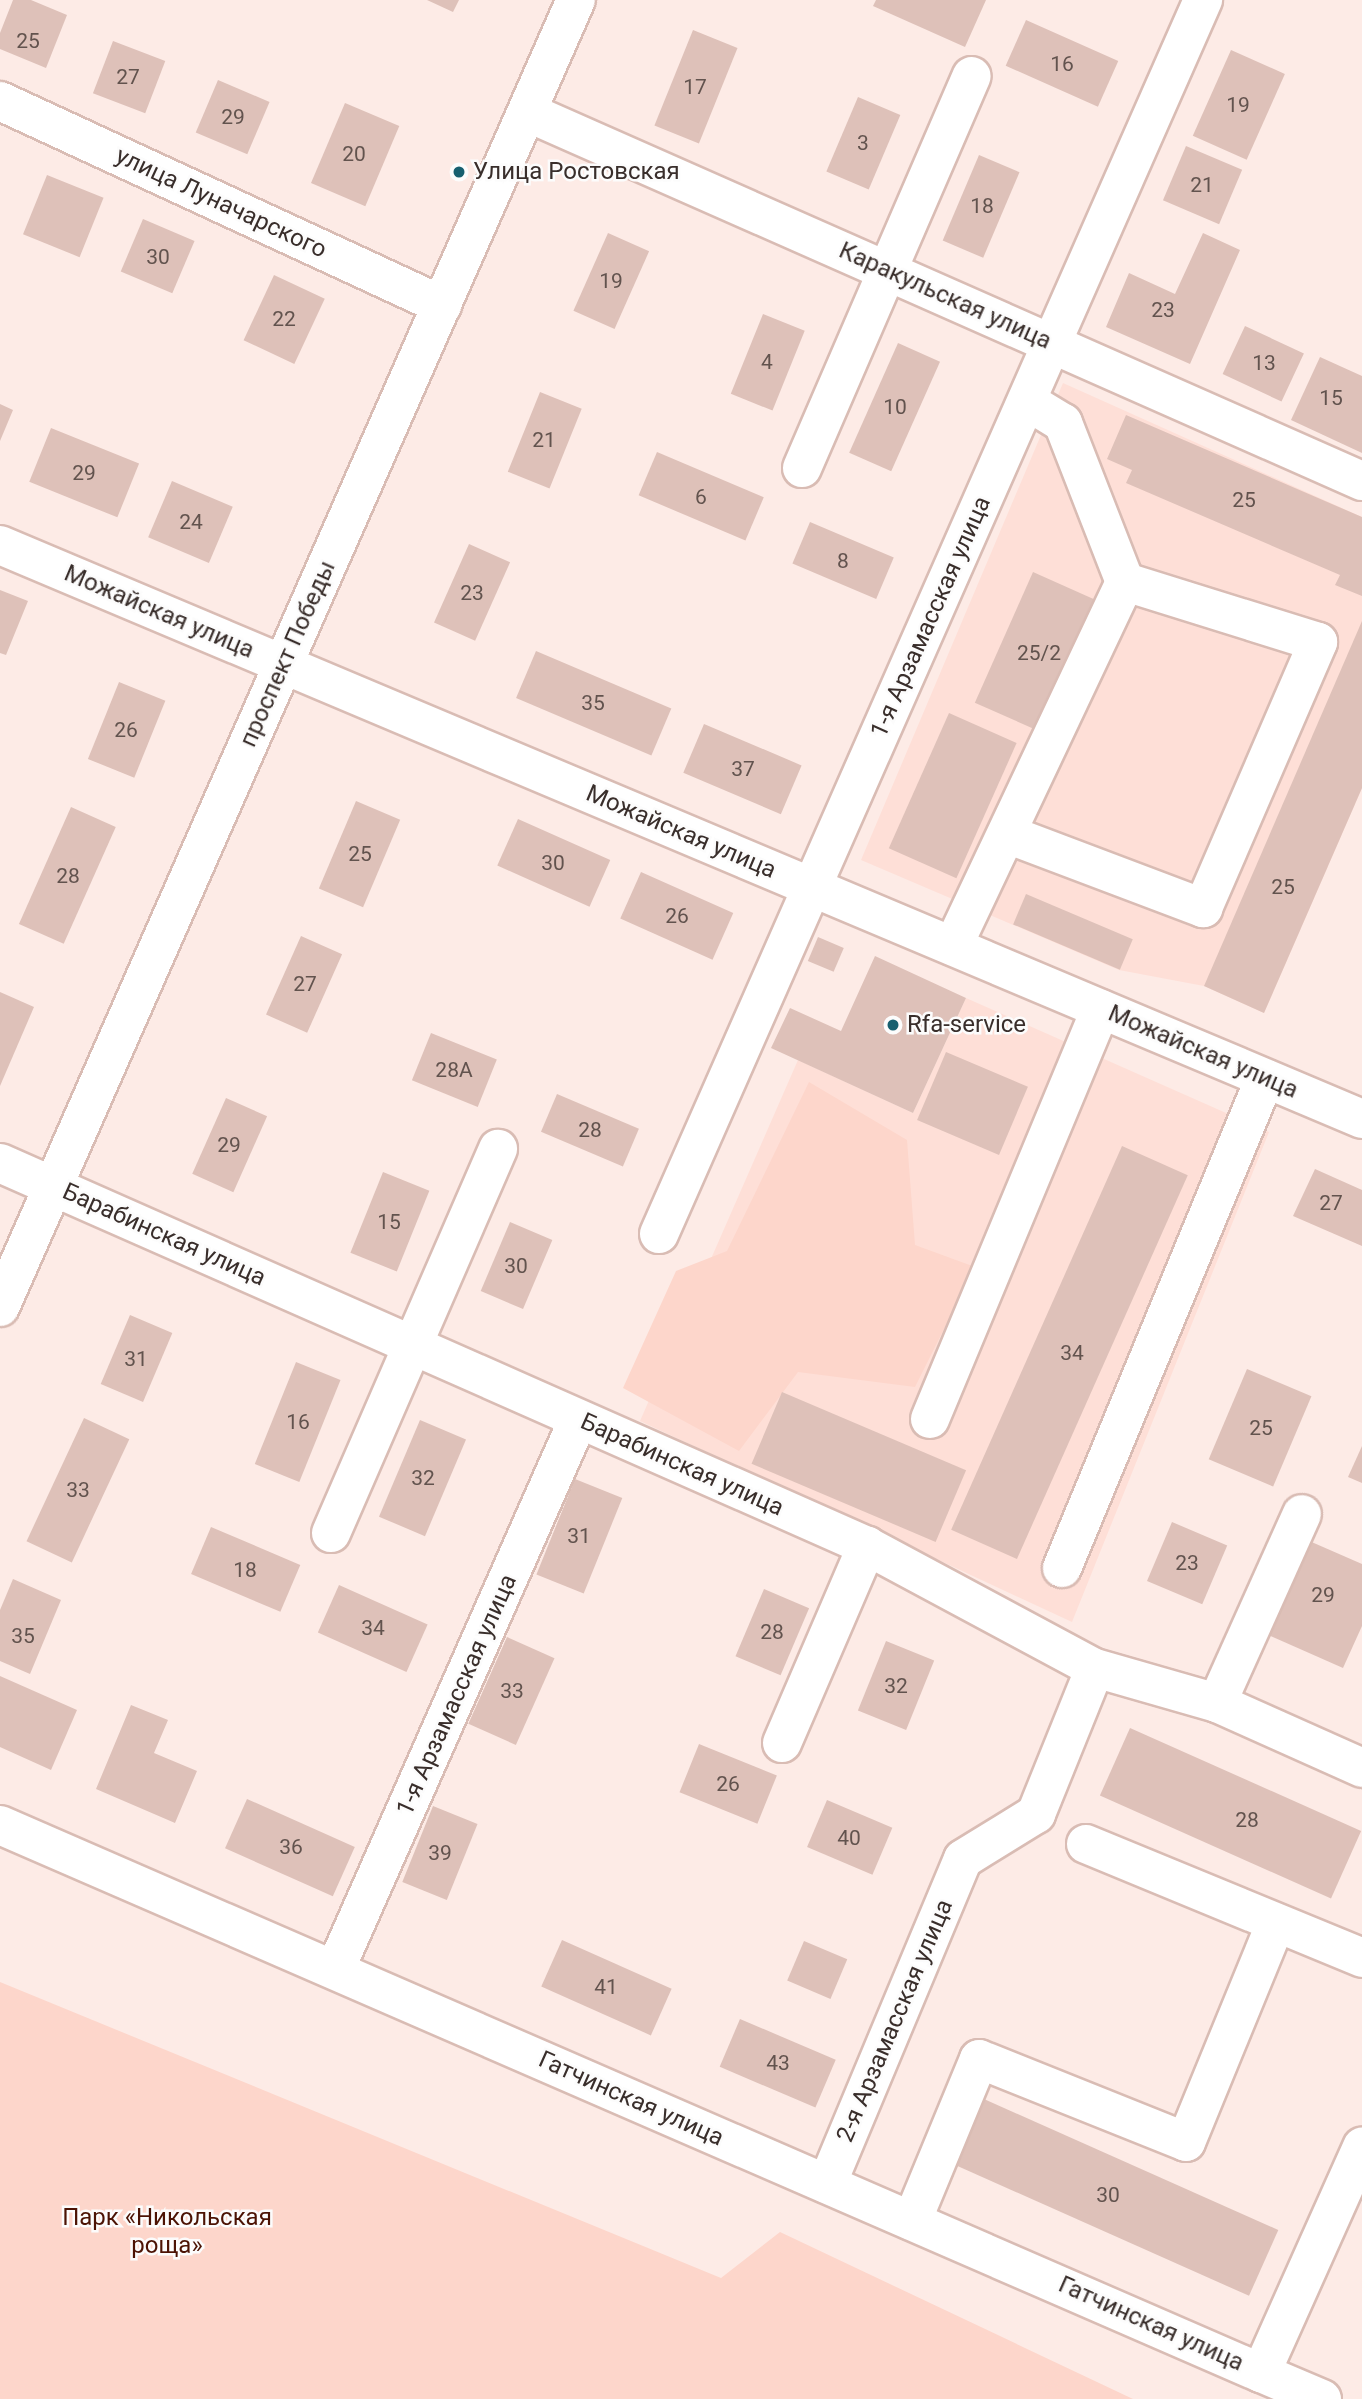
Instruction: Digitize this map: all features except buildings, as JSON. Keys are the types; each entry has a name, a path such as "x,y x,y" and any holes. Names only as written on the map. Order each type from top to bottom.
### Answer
{"street":[{"name":"проспект Победы","path":"0,1307 576,0"},
{"name":"1-я Арзамасская улица","path":"659,1234 1203,0"},
{"path":"802,468 972,76"},
{"name":"улица Луначарского","path":"0,101 442,305"},
{"name":"Каракульская улица","path":"527,112 1362,481"},
{"path":"953,946 1125,582 1063,422 1027,401"},
{"name":"Можайская улица","path":"0,545 1362,1119"},
{"path":"1007,834 1203,908 1318,642 1125,582"},
{"path":"930,1419 1101,1009"},
{"path":"1062,1568 1265,1078"},
{"path":"331,1533 498,1149"},
{"name":"Барабинская улица","path":"0,1163 867,1546 1096,1668 1216,1703 1362,1768"},
{"name":"1-я Арзамасская улица","path":"335,1970 578,1420"},
{"path":"1216,1703 1302,1514"},
{"path":"782,1743 867,1546"},
{"name":"2-я Арзамасская улица","path":"828,2184 962,1859 1036,1814 1096,1668"},
{"name":"Гатчинская улица","path":"0,1825 1322,2399"},
{"path":"1086,1844 1362,1958"},
{"path":"912,2221 979,2059 1186,2142 1276,1923"},
{"path":"1261,2372 1362,2147"}],"shaded area":[{"path":"1063,383 1362,517 1362,788 1264,1013 1204,986 1119,970 861,860"},
{"path":"966,998 1269,1132 1072,1622 640,1421 798,1060 913,1113"}],"green space":[{"path":"809,1082 907,1140 915,1245 975,1267 915,1387 798,1372 739,1451 623,1388 676,1271 727,1251"},
{"name":"Парк «Никольская роща»","path":"0,1982 721,2278 780,2232 1133,2399 0,2399"}],"place":[{"name":"Улица Ростовская","path":"459,172"},
{"name":"Rfa-service","path":"893,1025"}]}
